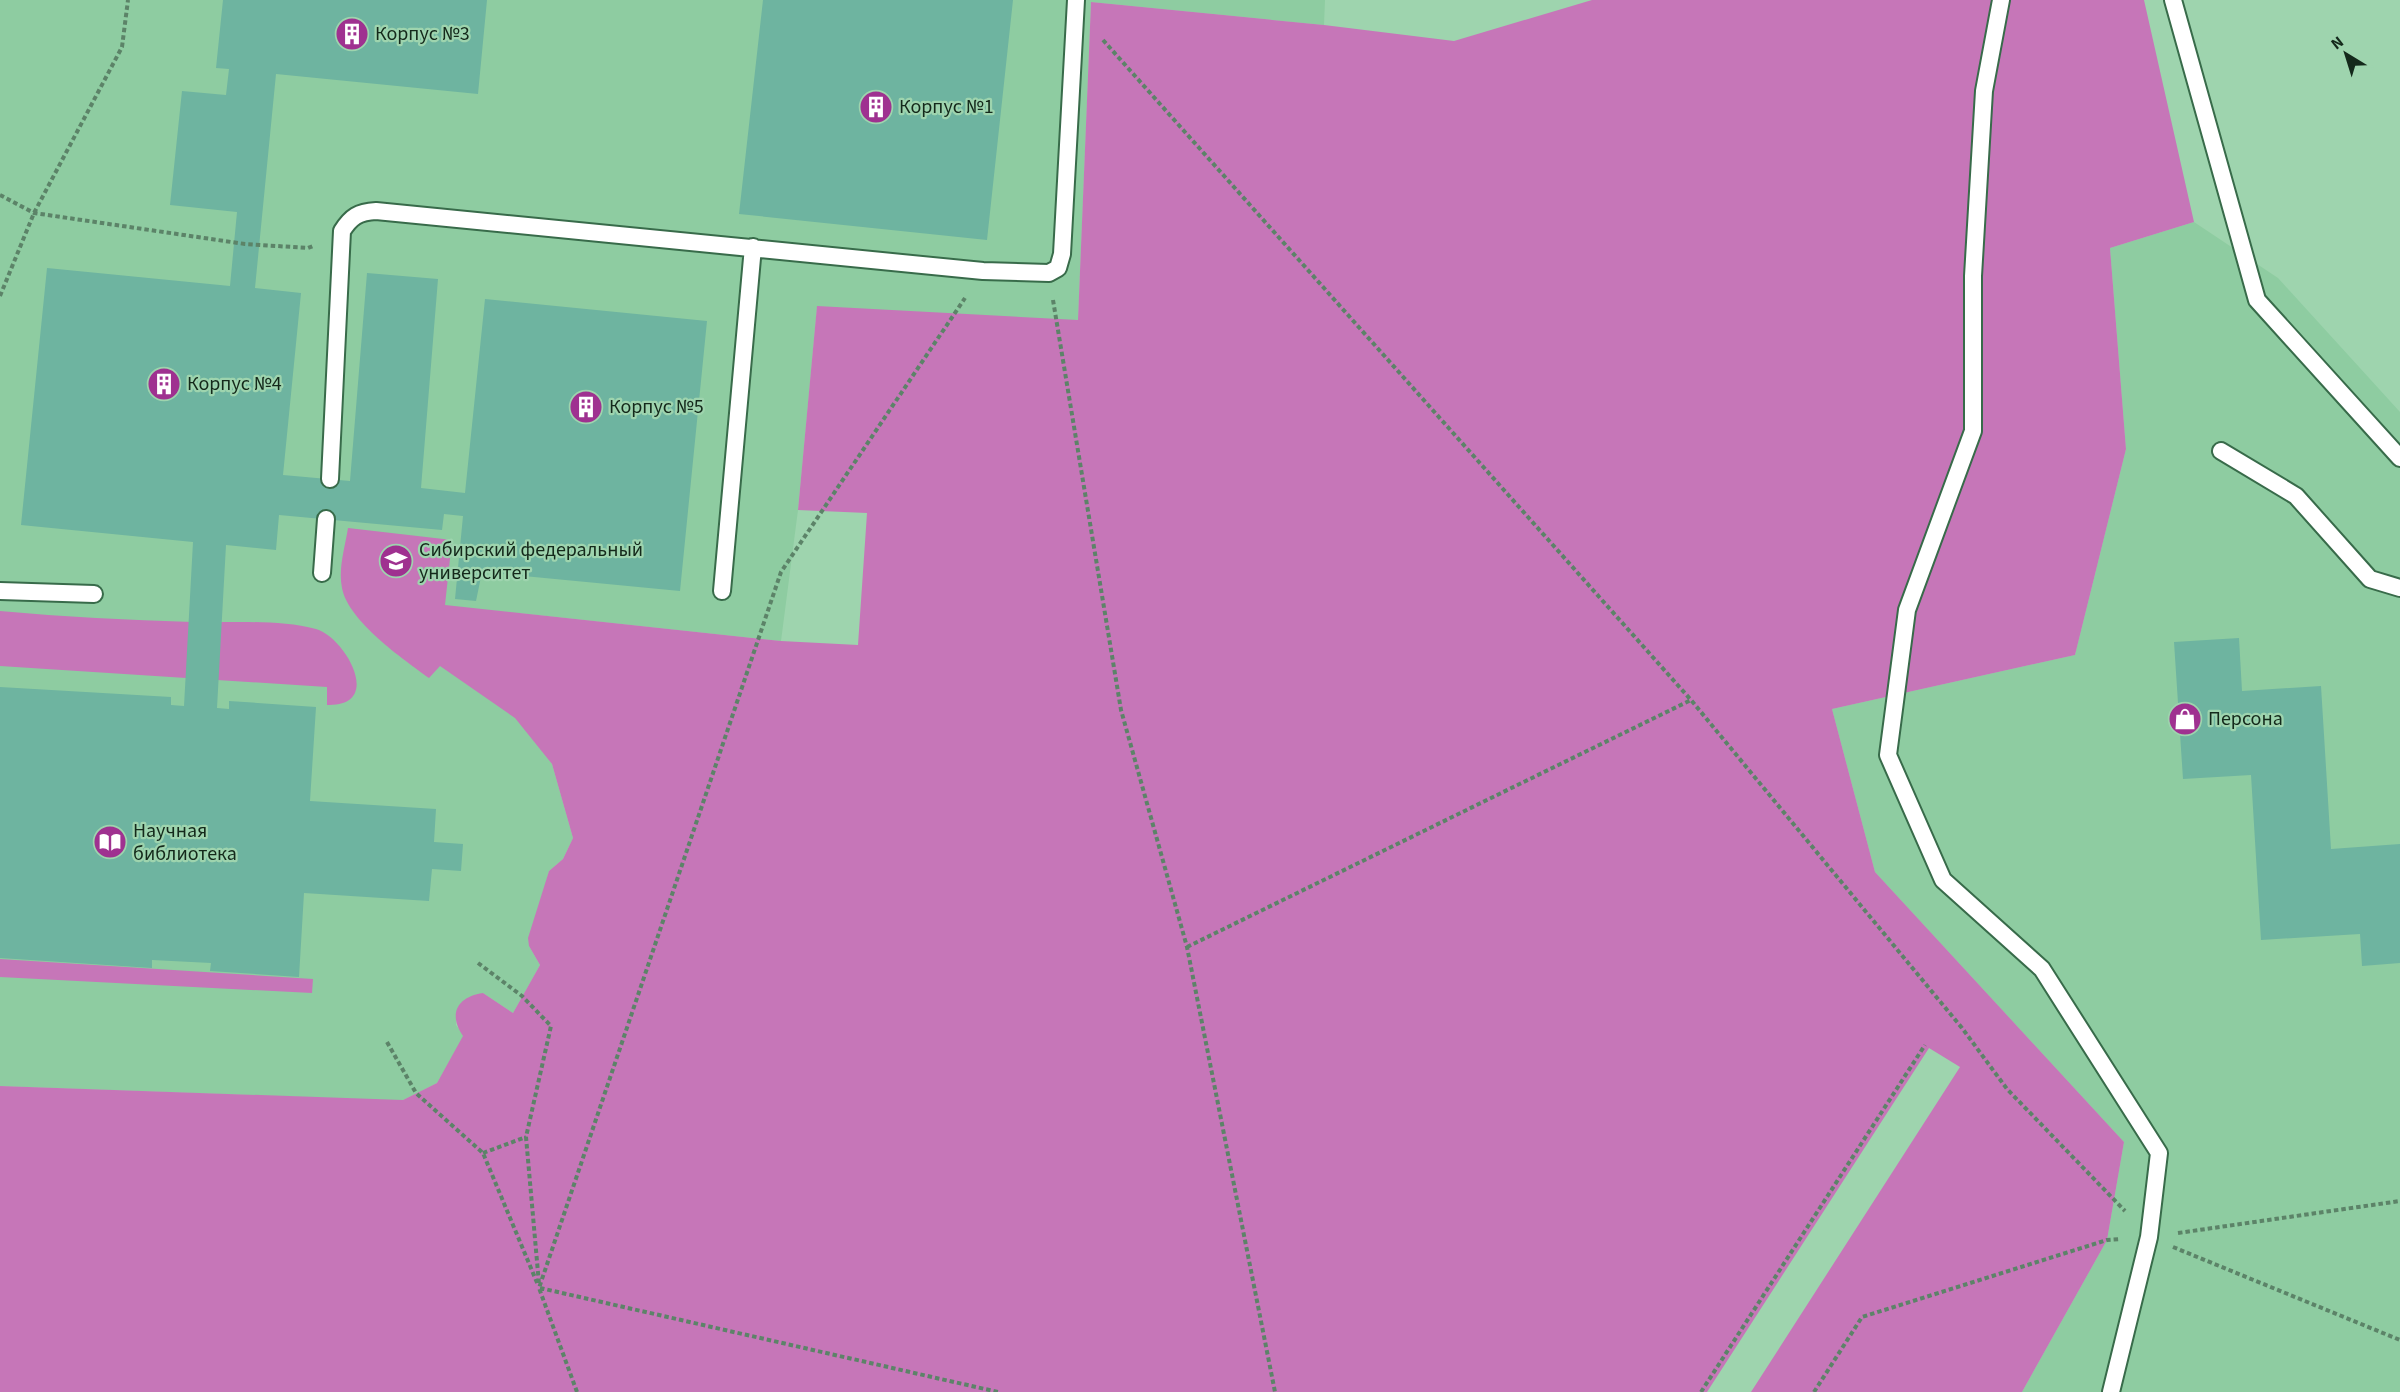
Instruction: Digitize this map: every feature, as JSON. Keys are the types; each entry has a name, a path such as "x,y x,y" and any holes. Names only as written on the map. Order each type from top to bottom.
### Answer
{"lane":[{"path":"2001,0 1983,91 1973,276 1973,431 1907,610 1888,755 1944,880 2042,969 2159,1153 2149,1237 2111,1392"},
{"path":"2173,0 2257,300 2400,458"},
{"path":"330,479 342,231 350,218 362,212 376,211 983,271 1049,273 1058,268 1062,254 1076,5"},
{"path":"722,591 753,247"},
{"path":"2221,451 2296,496 2370,579 2400,588"},
{"path":"322,573 326,519"},
{"path":"0,591 94,594"}],"path":[{"path":"0,296 34,213 122,47 128,0"},
{"path":"1076,5 1691,700 1962,1028 2007,1089 2149,1237 2400,1340"},
{"path":"0,195 34,213 246,244 308,248 342,231"},
{"path":"539,1288 782,572 983,271"},
{"path":"1049,273 1120,710 1187,947 1275,1392"},
{"path":"1187,947 1691,700"},
{"path":"478,963 522,996 550,1026 526,1137 539,1288"},
{"path":"387,1042 416,1093 483,1153 539,1288 578,1392"},
{"path":"1701,1392 1925,1045"},
{"path":"483,1153 526,1137"},
{"path":"539,1288 998,1392"},
{"path":"1814,1392 1862,1317"}],"shaded area":[{"name":"Сибирский федеральный университет","path":"0,0 1325,0 1324,25 1091,2 1078,321 817,307 798,510 781,641 519,613 543,751 552,764 573,838 563,859 549,871 529,946 540,965 513,1013 483,993 456,1013 456,1025 464,1036 437,1083 403,1100 383,1100 0,1086"},
{"path":"1592,0 2144,0 2194,222 2110,248 2126,449 2075,655 1832,709 1875,872 2124,1142 2107,1240 2022,1392 1751,1392 1960,1067 1929,1048 1707,1392 0,1392 0,1086 403,1100 437,1083 463,1036 456,1021 456,1014 461,1003 467,998 483,993 513,1013 540,965 529,946 528,938 549,871 563,859 573,838 552,764 515,718 440,666 429,678 365,626 346,601 342,588 341,566 348,528 452,540 445,605 781,641 858,645 867,513 798,510 817,306 1078,320 1091,2 1324,25 1454,41"},
{"path":"2194,222 2278,278 2400,412 2400,1392 2022,1392 2107,1240 2124,1142 1875,872 1832,709 2075,655 2126,449 2110,248"},
{"path":"0,611 120,619 270,623 316,629 327,635 348,657 357,684 354,695 344,703 327,705 327,687 0,666"},
{"path":"0,959 313,979 312,993 0,977"}],"building":[{"path":"223,0 487,0 478,94 276,74 255,288 301,293 283,475 350,481 367,273 438,279 421,488 465,493 485,299 707,321 680,591 482,572 476,601 455,599 463,516 444,514 442,530 279,515 276,550 226,545 217,708 229,709 229,701 316,707 310,801 436,809 434,842 463,844 461,871 432,869 429,901 304,893 299,977 210,971 211,963 152,960 152,968 0,958 0,687 171,697 171,705 184,706 193,542 21,525 47,268 230,286 237,212 170,205 182,91 226,95 229,69 216,68"},
{"name":"Корпус №1","path":"763,0 1013,0 987,240 739,214"},
{"path":"2239,638 2242,691 2321,686 2331,849 2400,844 2400,963 2362,966 2360,934 2261,940 2251,775 2183,779 2174,642"}],"place":[{"name":"Корпус №3","path":"352,34"},
{"name":"Корпус №1","path":"876,107"},
{"name":"Корпус №4","path":"164,384"},
{"name":"Корпус №5","path":"586,407"},
{"name":"Сибирский федеральный университет","path":"396,561"},
{"name":"Персона","path":"2185,719"},
{"name":"Научная библиотека","path":"110,842"}]}
